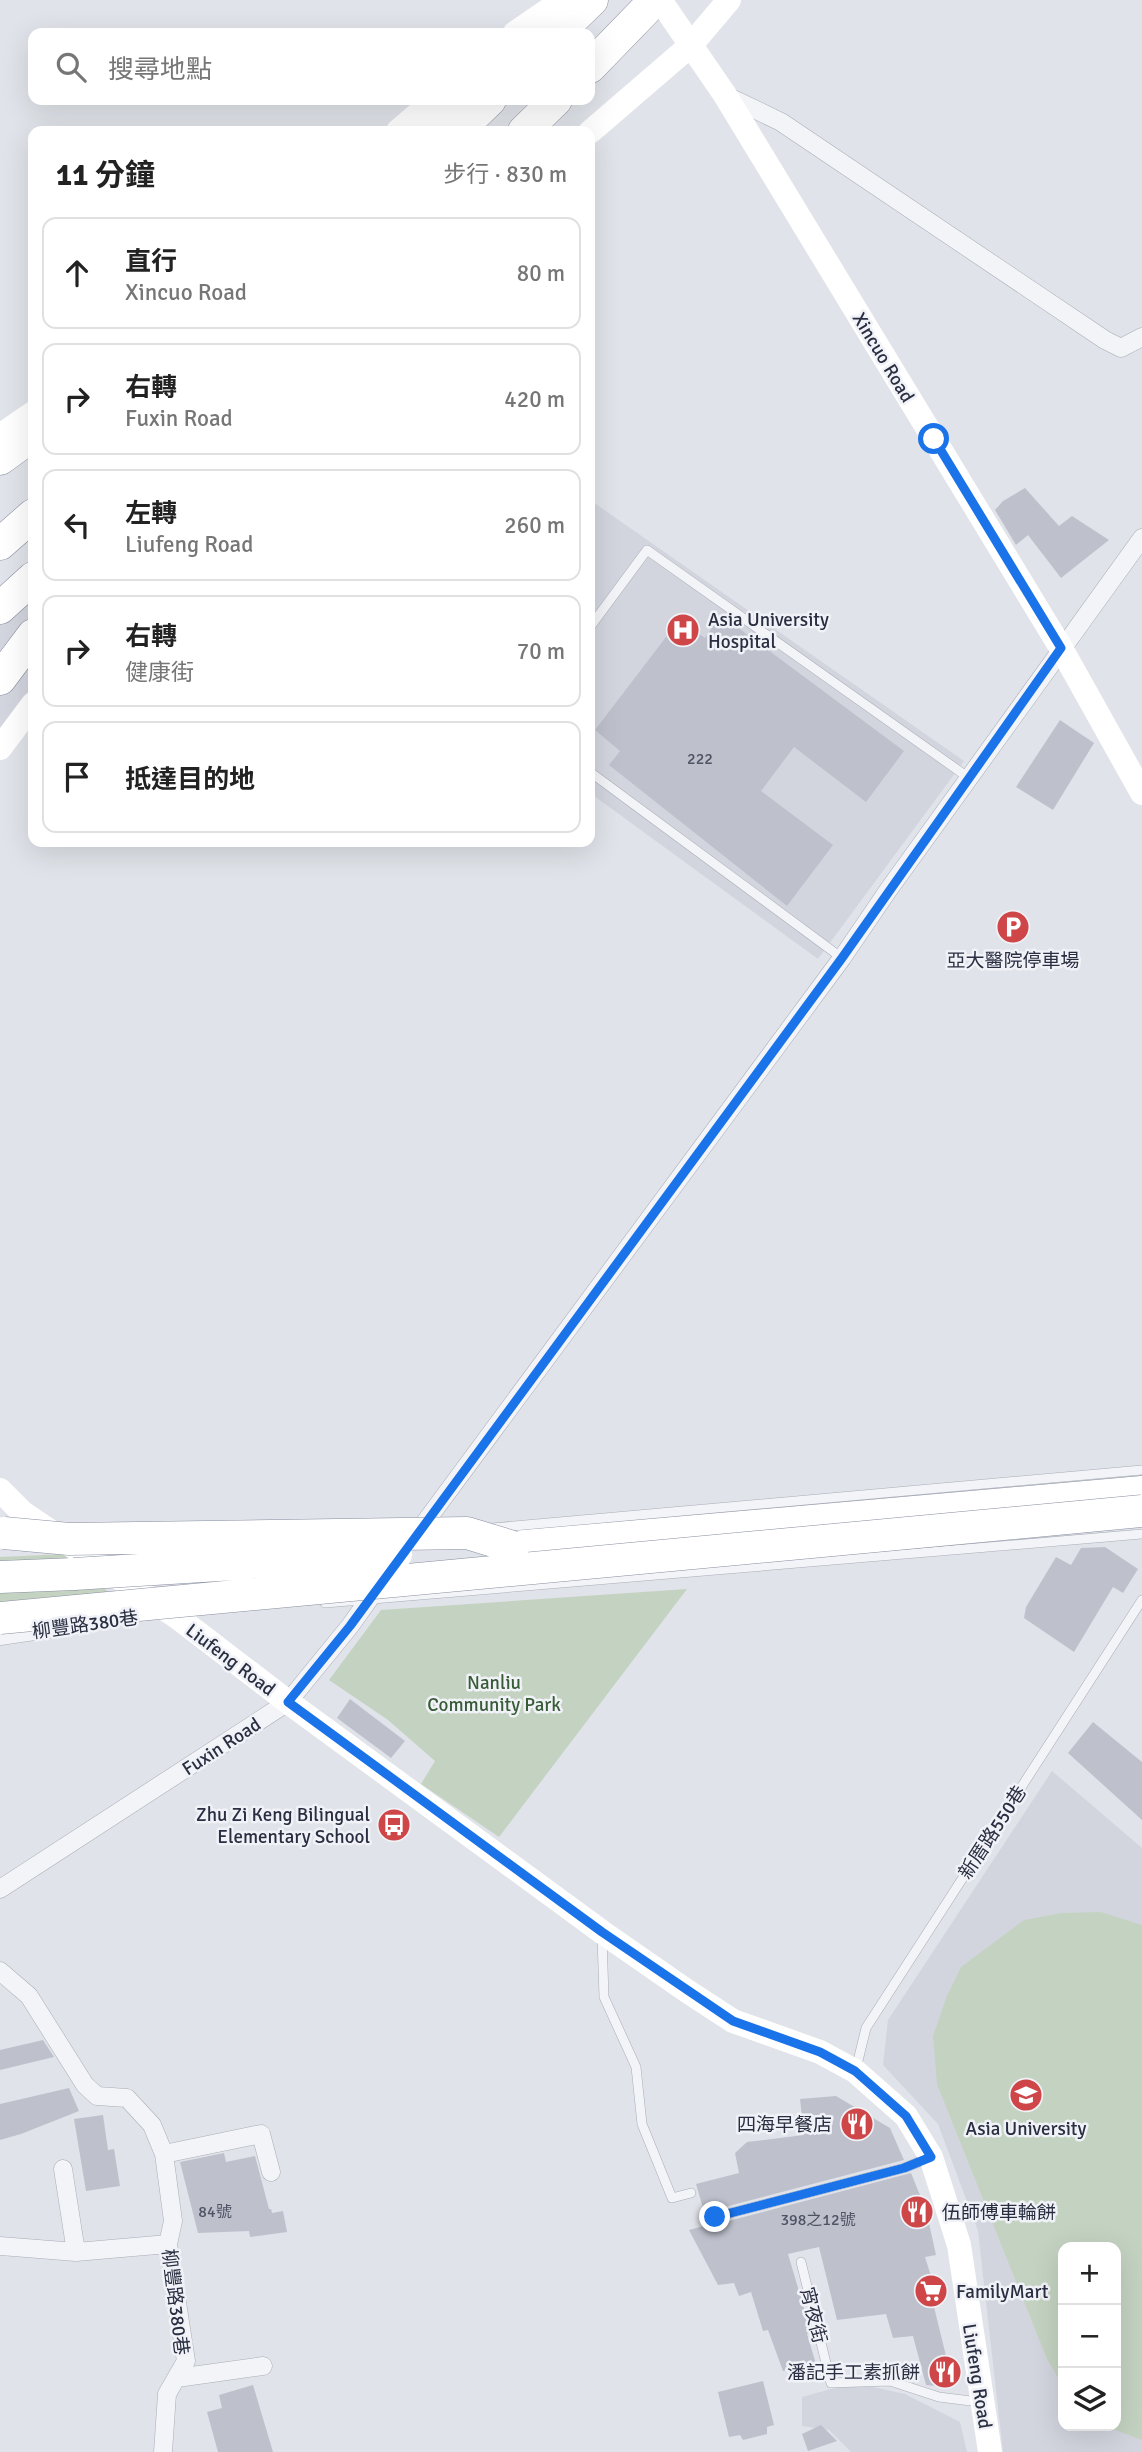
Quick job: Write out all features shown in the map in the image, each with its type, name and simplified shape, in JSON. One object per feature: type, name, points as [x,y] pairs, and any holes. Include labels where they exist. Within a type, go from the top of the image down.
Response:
[{"type":"highway","points":[[560,22],[592,0]]},
{"type":"highway","points":[[595,62],[655,0]]},
{"type":"highway","points":[[435,126],[458,105]]},
{"type":"highway","points":[[463,126],[485,105]]},
{"type":"highway","points":[[529,126],[551,105]]},
{"type":"highway","points":[[537,126],[558,105]]},
{"type":"highway","points":[[0,459],[28,439]]},
{"type":"highway","points":[[0,544],[28,519]]},
{"type":"highway","points":[[0,608],[28,583]]},
{"type":"highway","points":[[0,679],[28,642]]},
{"type":"highway","points":[[0,1577],[513,1547],[1142,1492]]},
{"type":"highway","points":[[0,1618],[1142,1511]]},
{"type":"highway","points":[[0,1532],[69,1539],[467,1533],[513,1547]]},
{"type":"street","name":"Xincuo Road","points":[[660,0],[725,95],[1061,648],[1142,793]]},
{"type":"street","points":[[595,128],[691,45],[729,0]]},
{"type":"street","points":[[535,28],[560,22]]},
{"type":"street","points":[[725,95],[781,122],[1105,340],[1121,348],[1142,337]]},
{"type":"street","points":[[404,126],[427,105]]},
{"type":"street","points":[[0,436],[28,416]]},
{"type":"street","name":"Fuxin Road","points":[[0,1889],[288,1702],[368,1601],[842,958],[1142,538]]},
{"type":"street","points":[[0,748],[28,711]]},
{"type":"street","name":"Liufeng Road","points":[[0,1490],[23,1513],[176,1612],[288,1702],[602,1932],[733,2021],[820,2052],[855,2071],[906,2116],[931,2157],[958,2245],[990,2452]]},
{"type":"street","name":"柳豐路380巷","points":[[0,1636],[176,1612]]},
{"type":"street","name":"柳豐路380巷","points":[[0,1971],[29,1996],[85,2085],[97,2096],[127,2098],[152,2125],[164,2154],[173,2221],[168,2244],[186,2361],[167,2394],[163,2452]]},
{"type":"street","points":[[164,2154],[261,2134],[271,2172]]},
{"type":"street","points":[[62,2169],[76,2252]]},
{"type":"street","points":[[0,2246],[76,2252],[168,2244]]},
{"type":"street","points":[[177,2378],[263,2366]]},
{"type":"lane","points":[[595,620],[647,550],[969,778]]},
{"type":"lane","points":[[595,776],[842,958]]},
{"type":"lane","points":[[68,1543],[416,1535],[1142,1470]]},
{"type":"lane","points":[[315,1604],[1142,1534]]},
{"type":"lane","name":"新厝路550巷","points":[[855,2071],[866,2028],[1142,1600]]},
{"type":"lane","points":[[602,1932],[604,1997],[636,2067],[642,2124],[647,2142],[672,2198],[691,2193]]},
{"type":"lane","points":[[715,2217],[904,2168],[931,2157]]},
{"type":"lane","name":"宵夜街","points":[[801,2262],[831,2383],[890,2381],[939,2397],[981,2402]]},
{"type":"shaded area","name":"Asia University Hospital","points":[[595,503],[964,761],[818,959],[595,797]]},
{"type":"shaded area","points":[[28,595],[28,706],[0,743],[0,597]]},
{"type":"shaded area","name":"Asia University","points":[[1052,1771],[1142,1848],[1142,2452],[1003,2452],[978,2231],[938,2124],[883,2065],[888,2020]]},
{"type":"shaded area","points":[[838,2387],[873,2387],[905,2394],[960,2422],[967,2452],[851,2452],[829,2430],[802,2426],[802,2397]]},
{"type":"green space","points":[[66,1554],[130,1612],[0,1627],[0,1557]]},
{"type":"green space","name":"Nanliu Community Park","points":[[687,1589],[499,1837],[421,1784],[435,1761],[388,1720],[329,1680],[381,1610]]},
{"type":"green space","name":"Asia University","points":[[1101,1912],[1142,1925],[1142,2440],[1118,2431],[1121,2431],[1121,2242],[1058,2242],[1058,2378],[1047,2359],[937,2084],[933,2036],[961,1967],[1024,1920],[1062,1913]]},
{"type":"building","points":[[1025,488],[1059,526],[1072,516],[1109,540],[1061,578],[1028,535],[1016,545],[995,510],[1003,501]]},
{"type":"building","name":"Asia University Hospital","points":[[721,615],[904,751],[866,802],[794,747],[761,791],[833,845],[787,906],[609,765],[620,751],[595,730],[679,620],[705,638]]},
{"type":"building","points":[[1060,720],[1094,743],[1053,810],[1016,787]]},
{"type":"building","points":[[1105,1547],[1138,1569],[1123,1593],[1113,1587],[1074,1652],[1024,1618],[1026,1607],[1056,1557],[1071,1565],[1081,1548]]},
{"type":"building","points":[[350,1699],[405,1741],[391,1758],[337,1718]]},
{"type":"building","points":[[1093,1722],[1142,1762],[1142,1820],[1068,1753]]},
{"type":"building","points":[[43,2040],[54,2057],[0,2070],[0,2050]]},
{"type":"building","points":[[69,2088],[79,2111],[0,2140],[0,2104]]},
{"type":"building","points":[[836,2096],[890,2128],[904,2160],[713,2210],[708,2219],[717,2224],[911,2173],[926,2210],[936,2255],[925,2257],[940,2305],[934,2307],[949,2368],[937,2386],[926,2385],[913,2336],[893,2338],[886,2314],[837,2320],[819,2247],[788,2254],[811,2332],[807,2334],[816,2364],[783,2371],[768,2330],[763,2331],[751,2292],[739,2296],[734,2283],[718,2285],[689,2230],[708,2225],[696,2184],[739,2173],[735,2153],[747,2142],[804,2135],[800,2099]]},
{"type":"building","points":[[103,2115],[108,2150],[114,2149],[120,2186],[86,2191],[74,2119]]},
{"type":"building","points":[[224,2153],[226,2162],[255,2156],[269,2209],[272,2213],[283,2211],[287,2232],[250,2237],[249,2231],[198,2233],[180,2162]]},
{"type":"building","points":[[763,2381],[774,2425],[767,2427],[767,2434],[743,2440],[740,2435],[729,2437],[718,2392]]},
{"type":"building","points":[[253,2385],[273,2452],[218,2452],[207,2412],[222,2408],[219,2395]]},
{"type":"building","points":[[821,2425],[837,2441],[808,2451],[802,2434]]},
{"type":"place","name":"Asia University Hospital","points":[[683,630]]},
{"type":"place","name":"亞大醫院停車場","points":[[1013,927]]},
{"type":"place","name":"Zhu Zi Keng Bilingual Elementary School","points":[[394,1825]]},
{"type":"place","name":"Asia University","points":[[1026,2095]]},
{"type":"place","name":"四海早餐店","points":[[857,2124]]},
{"type":"place","name":"伍師傅車輪餅","points":[[917,2212]]},
{"type":"place","name":"FamilyMart","points":[[931,2291]]},
{"type":"place","name":"潘記手工素抓餅","points":[[945,2372]]},
{"type":"route","points":[[715,2217],[904,2168],[931,2157],[906,2116],[855,2071],[820,2052],[733,2021],[602,1932],[288,1702],[350,1626],[842,958],[1061,648],[934,439]]}]
